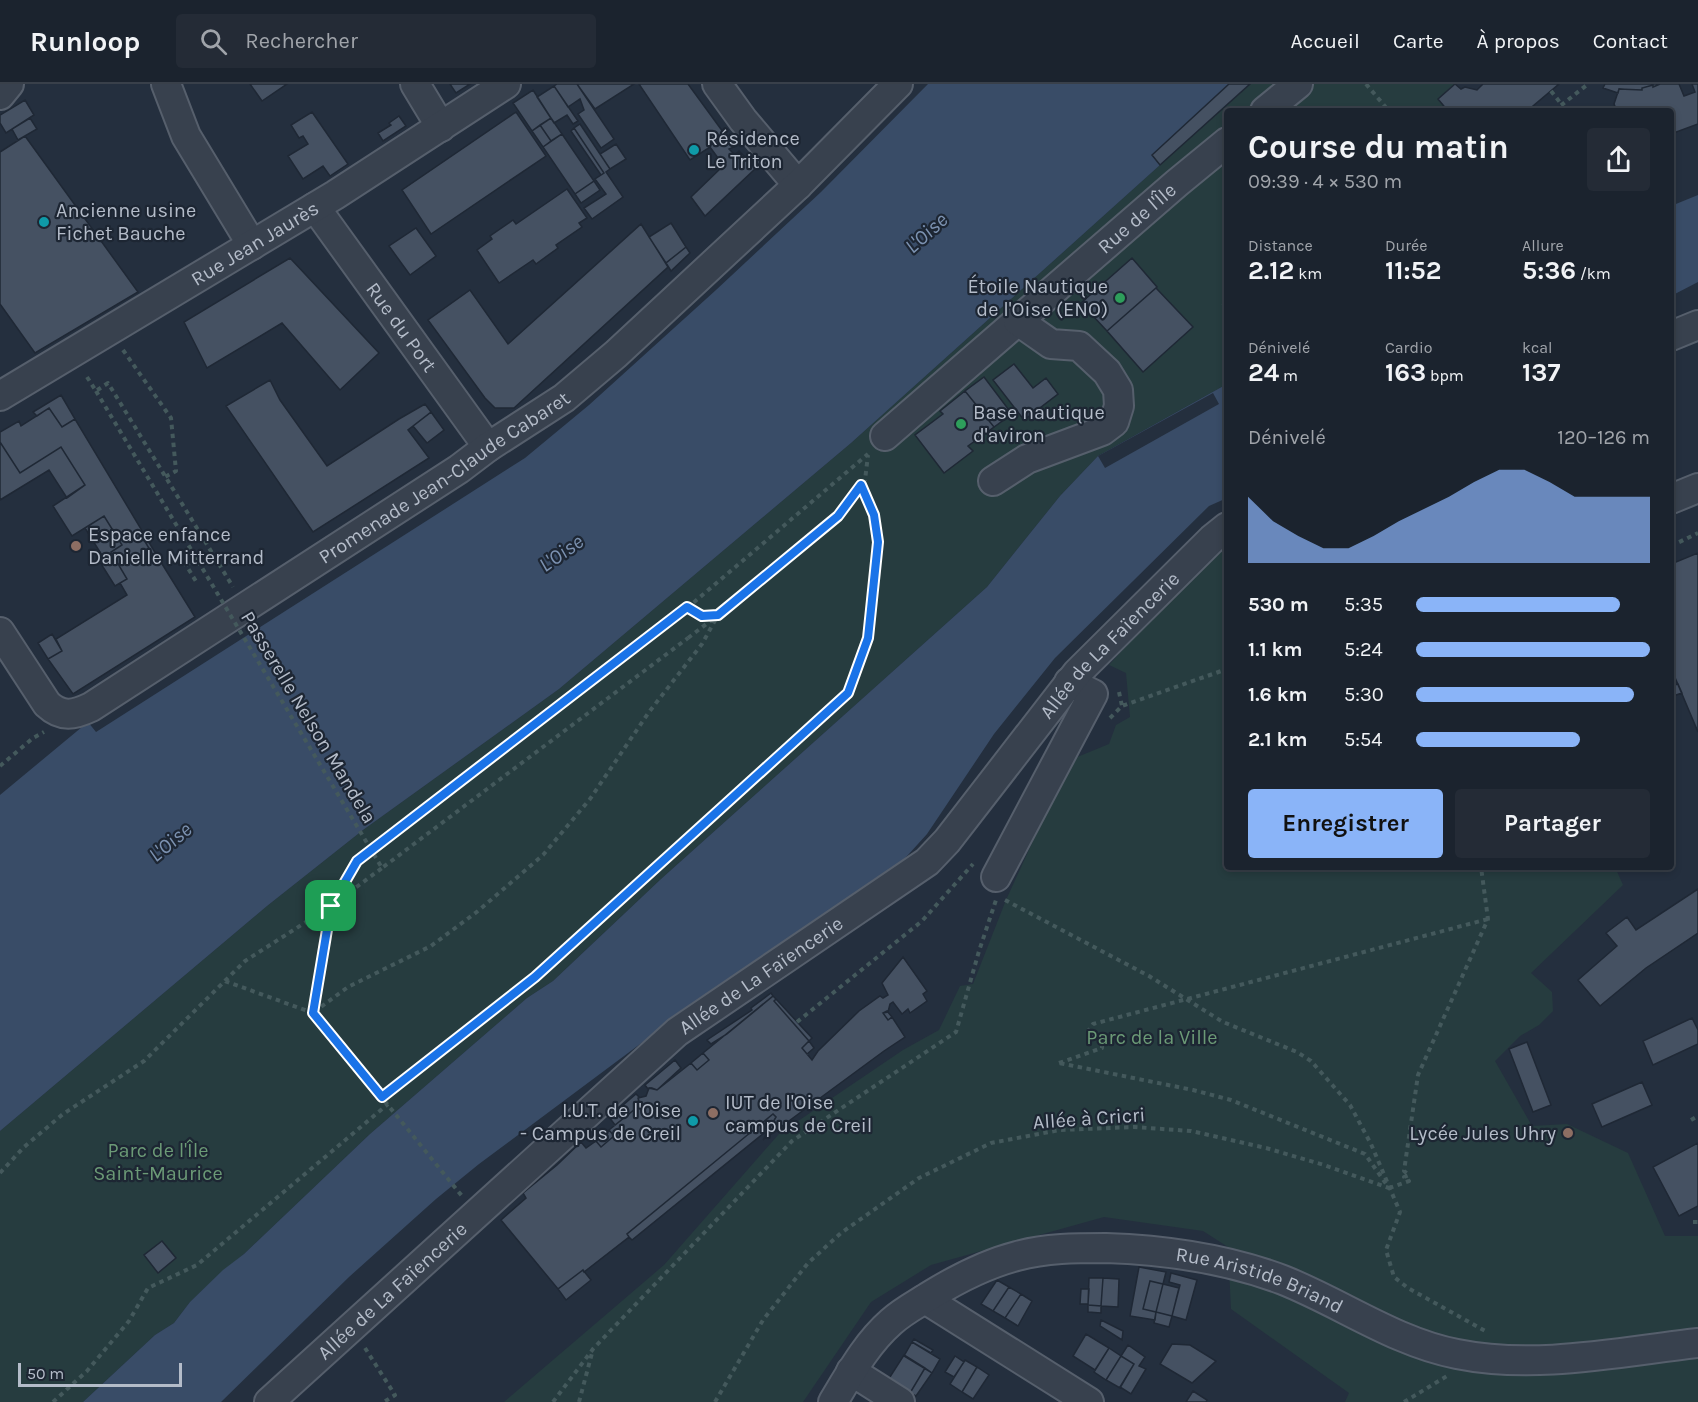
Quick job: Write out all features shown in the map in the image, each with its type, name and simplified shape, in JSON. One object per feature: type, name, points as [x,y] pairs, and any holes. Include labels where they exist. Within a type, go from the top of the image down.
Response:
[{"type":"street","points":[[0,95],[9,84]]},
{"type":"street","points":[[166,84],[186,136],[252,245]]},
{"type":"street","points":[[414,84],[441,127]]},
{"type":"street","name":"Rue Jean Jaurès","points":[[0,396],[315,207],[506,84]]},
{"type":"street","points":[[717,84],[743,120],[798,185]]},
{"type":"street","name":"Promenade Jean-Claude Cabaret","points":[[0,632],[47,704],[54,711],[69,715],[91,707],[459,469],[488,447],[564,398],[616,354],[798,185],[898,84]]},
{"type":"street","points":[[1269,108],[1298,84]]},
{"type":"street","name":"Rue de l'Île","points":[[877,445],[1224,144]]},
{"type":"street","name":"Rue du Port","points":[[315,207],[488,447]]},
{"type":"street","points":[[993,481],[1027,459],[1102,431],[1114,422],[1119,406],[1118,390],[1107,372],[1078,346],[1051,344],[1018,321]]},
{"type":"street","points":[[1674,335],[1698,325]]},
{"type":"street","points":[[1674,498],[1698,488]]},
{"type":"street","name":"Allée de La Faïencerie","points":[[268,1402],[677,1032],[918,871],[1081,688],[1086,663],[1224,529]]},
{"type":"street","points":[[992,876],[1081,688]]},
{"type":"street","name":"Rue Aristide Briand","points":[[833,1402],[866,1349],[884,1328],[906,1310],[949,1284],[981,1269],[1016,1256],[1047,1250],[1117,1249],[1186,1254],[1216,1259],[1284,1281],[1423,1344],[1483,1345],[1510,1361],[1556,1359],[1698,1342]]},
{"type":"street","points":[[925,1299],[1089,1402]]},
{"type":"street","points":[[851,1371],[900,1402]]},
{"type":"path","points":[[1366,84],[1386,108]]},
{"type":"path","points":[[1558,108],[1588,84]]},
{"type":"path","points":[[1551,91],[1562,105]]},
{"type":"path","points":[[120,345],[171,418],[176,471],[165,477]]},
{"type":"path","name":"Passerelle Nelson Mandela","points":[[87,377],[381,868]]},
{"type":"path","points":[[96,391],[108,383],[245,607]]},
{"type":"path","points":[[313,1013],[331,906],[357,861],[687,607],[877,445]]},
{"type":"path","points":[[0,1173],[24,1147],[63,1114],[144,1061],[245,961],[331,906],[718,615],[838,516],[865,480]]},
{"type":"path","points":[[382,1097],[535,977],[848,693],[868,638],[878,542],[874,515],[861,485]]},
{"type":"path","points":[[1674,545],[1698,533]]},
{"type":"path","points":[[196,558],[186,565],[198,583]]},
{"type":"path","points":[[687,607],[702,616],[718,615]]},
{"type":"path","points":[[313,1013],[348,987],[431,946],[478,911],[543,855],[590,799],[649,712],[702,644],[718,615]]},
{"type":"path","points":[[1122,706],[1224,670]]},
{"type":"path","points":[[1389,1188],[1408,1181],[1404,1177],[1409,1175],[1404,1171],[1418,1075],[1488,919],[1481,870]]},
{"type":"path","points":[[797,1022],[922,921],[992,876]]},
{"type":"path","points":[[992,876],[1223,1022],[1297,1052],[1311,1061],[1350,1105],[1371,1144],[1400,1212],[1386,1250],[1394,1277],[1483,1345],[1404,1402]]},
{"type":"path","points":[[553,1402],[593,1349],[792,1141],[956,1032],[979,951],[992,876]]},
{"type":"path","name":"Allée à Cricri","points":[[1389,1188],[1365,1154],[1231,1100],[1059,1063],[1102,1047],[1102,1038],[1087,1033],[1093,1023],[1488,919]]},
{"type":"path","points":[[225,981],[313,1013],[457,1189]]},
{"type":"path","points":[[53,1402],[87,1371],[129,1321],[148,1288],[197,1265],[388,1104]]},
{"type":"path","points":[[1691,1120],[1698,1116]]},
{"type":"path","name":"Allée à Cricri","points":[[715,1402],[763,1320],[808,1263],[841,1233],[919,1178],[991,1143],[1060,1130],[1134,1127],[1191,1131],[1266,1148],[1389,1188]]},
{"type":"path","points":[[352,1328],[395,1395],[384,1402]]},
{"type":"path","points":[[579,1402],[593,1349]]},
{"type":"green space","name":"Parc de l'Île Saint-Maurice","points":[[1250,84],[1455,84],[1438,99],[1446,108],[1224,108],[1224,386],[1098,456],[1060,496],[987,587],[661,879],[553,981],[527,998],[370,1134],[190,1302],[174,1323],[155,1335],[83,1402],[0,1402],[0,1131],[267,906],[363,830],[559,689],[851,443]]},
{"type":"green space","name":"Parc de la Ville","points":[[1224,548],[1224,870],[1616,870],[1623,885],[1531,973],[1552,992],[1553,1011],[1539,1025],[1520,1036],[1495,1061],[1532,1126],[1567,1124],[1628,1153],[1665,1236],[1698,1236],[1698,1402],[1345,1402],[1349,1393],[1231,1309],[1228,1247],[1203,1231],[1104,1217],[931,1265],[871,1302],[803,1402],[504,1402],[664,1265],[779,1134],[903,1050],[939,1030],[960,986],[973,984],[1006,900],[1070,760],[1109,744],[1116,725],[1130,717],[1126,673],[1109,665],[1155,614]]},
{"type":"water","name":"L'Oise","points":[[928,84],[1250,84],[851,443],[559,689],[363,830],[267,906],[0,1131],[0,795],[88,722],[96,732],[525,458],[589,405],[716,290],[821,192]]},
{"type":"water","points":[[1698,195],[1698,282],[1674,294],[1674,205]]},
{"type":"water","points":[[1224,386],[1224,499],[1209,506],[1055,658],[994,734],[927,834],[880,882],[679,1015],[479,1164],[349,1277],[221,1402],[83,1402],[155,1335],[174,1323],[190,1302],[223,1270],[244,1254],[370,1134],[527,998],[553,981],[661,879],[987,587],[1060,496],[1098,456]]},
{"type":"pier","points":[[1213,393],[1219,404],[1105,468],[1098,456]]},
{"type":"building","points":[[250,84],[287,84],[262,101]]},
{"type":"building","points":[[450,84],[470,84],[456,93]]},
{"type":"building","points":[[577,84],[614,139],[601,148],[578,114],[584,110],[580,99],[568,107],[554,86]]},
{"type":"building","points":[[577,84],[634,84],[595,109]]},
{"type":"building","name":"Résidence Le Triton","points":[[639,84],[688,84],[734,147],[729,149],[735,155],[739,151],[756,168],[705,216],[691,197],[722,167],[716,160],[718,158],[710,147],[690,160]]},
{"type":"building","points":[[1229,84],[1250,84],[1160,165],[1152,155]]},
{"type":"building","points":[[1455,84],[1461,89],[1465,87],[1477,90],[1483,84],[1559,84],[1531,108],[1446,108],[1438,99]]},
{"type":"building","points":[[1605,84],[1660,84],[1642,88],[1642,90],[1619,89],[1618,93],[1603,88]]},
{"type":"building","points":[[1660,84],[1679,84],[1684,96],[1695,92],[1692,84],[1698,84],[1698,124],[1674,133],[1674,108],[1616,108],[1614,104],[1619,89],[1642,90],[1642,88],[1653,85],[1653,87]]},
{"type":"building","points":[[554,86],[578,121],[573,124],[567,115],[554,123],[537,97]]},
{"type":"building","points":[[533,90],[551,118],[532,131],[513,103]]},
{"type":"building","points":[[25,100],[34,115],[6,133],[0,123],[0,115]]},
{"type":"building","points":[[312,112],[348,164],[330,176],[323,166],[303,179],[288,156],[308,144],[303,136],[299,138],[291,125]]},
{"type":"building","points":[[516,112],[546,156],[431,234],[402,190]]},
{"type":"building","points":[[399,116],[406,126],[383,141],[378,133],[391,125],[389,123]]},
{"type":"building","points":[[30,118],[37,129],[18,140],[12,129]]},
{"type":"building","points":[[551,118],[562,134],[551,141],[540,125]]},
{"type":"building","points":[[580,124],[610,169],[606,172],[623,197],[592,219],[584,208],[606,194],[595,179],[604,173],[574,128]]},
{"type":"building","points":[[540,125],[551,141],[543,147],[532,131]]},
{"type":"building","points":[[574,128],[604,173],[601,175],[571,131]]},
{"type":"building","points":[[562,134],[594,181],[575,194],[543,147]]},
{"type":"building","name":"Ancienne usine Fichet Bauche","points":[[25,136],[138,292],[35,353],[0,304],[0,152]]},
{"type":"building","points":[[616,144],[626,159],[610,169],[600,154]]},
{"type":"building","points":[[594,181],[600,190],[581,203],[575,194]]},
{"type":"building","points":[[567,189],[587,218],[579,223],[582,227],[556,245],[558,248],[536,264],[533,260],[499,283],[477,250],[492,239],[490,236],[513,220],[516,224]]},
{"type":"building","points":[[671,223],[686,247],[666,263],[649,237]]},
{"type":"building","points":[[641,224],[668,267],[514,408],[495,408],[485,398],[428,320],[470,290],[508,344]]},
{"type":"building","points":[[416,228],[436,256],[410,275],[389,246]]},
{"type":"building","points":[[686,247],[690,253],[671,271],[666,263]]},
{"type":"building","points":[[290,258],[379,353],[340,390],[282,323],[207,368],[184,322]]},
{"type":"building","points":[[1132,258],[1157,287],[1107,331],[1081,303]]},
{"type":"building","points":[[1156,288],[1193,327],[1143,372],[1107,331]]},
{"type":"building","points":[[1014,364],[1033,388],[1046,378],[1058,394],[1024,420],[993,380]]},
{"type":"building","points":[[984,377],[1012,414],[994,427],[965,391]]},
{"type":"building","points":[[270,380],[280,400],[327,466],[425,404],[431,412],[408,430],[429,458],[313,532],[226,406]]},
{"type":"building","points":[[965,391],[994,427],[968,446],[973,451],[944,473],[915,435],[943,414],[940,411]]},
{"type":"building","points":[[61,395],[75,419],[62,427],[49,408],[37,416],[33,412]]},
{"type":"building","points":[[49,408],[62,427],[75,419],[144,534],[141,535],[156,560],[159,559],[195,617],[73,694],[48,659],[62,651],[56,639],[127,595],[120,583],[127,579],[111,552],[122,545],[104,516],[72,536],[53,506],[85,485],[61,447],[20,473],[0,442],[0,432],[19,421],[21,426]]},
{"type":"building","points":[[431,412],[444,430],[427,443],[413,426]]},
{"type":"building","points":[[0,442],[20,473],[61,447],[85,485],[67,498],[49,470],[0,500]]},
{"type":"building","points":[[104,516],[122,545],[111,552],[127,579],[115,586],[98,559],[103,557],[85,528]]},
{"type":"building","points":[[144,534],[159,559],[156,560],[141,535]]},
{"type":"building","points":[[1698,553],[1698,732],[1674,675],[1674,563]]},
{"type":"building","points":[[52,634],[62,651],[48,659],[38,643]]},
{"type":"building","points":[[1678,684],[1682,693],[1674,696],[1674,685]]},
{"type":"building","points":[[1698,889],[1698,933],[1646,968],[1600,1006],[1578,980],[1617,946],[1606,933],[1627,917],[1636,930]]},
{"type":"building","name":"I.U.T. de l'Oise - Campus de Creil","points":[[903,957],[927,991],[923,994],[927,1001],[910,1013],[908,1009],[902,1014],[893,1002],[888,1012],[883,1013],[888,1020],[892,1017],[905,1037],[763,1140],[776,1117],[773,1114],[627,1234],[629,1237],[584,1272],[583,1270],[558,1289],[501,1220],[526,1198],[523,1193],[581,1142],[586,1148],[596,1141],[601,1147],[614,1136],[609,1130],[640,1105],[638,1098],[646,1096],[649,1088],[657,1090],[691,1063],[697,1070],[709,1060],[703,1053],[773,996],[776,999],[774,1001],[809,1041],[802,1048],[812,1060],[818,1051],[859,1011],[880,996],[883,998],[888,995],[882,983]]},
{"type":"building","points":[[771,993],[773,996],[727,1034],[711,1044],[707,1040],[752,1010],[751,1008]]},
{"type":"building","points":[[776,999],[812,1038],[809,1041],[774,1001]]},
{"type":"building","points":[[887,1011],[892,1017],[888,1020],[883,1013]]},
{"type":"building","points":[[1692,1018],[1698,1030],[1698,1044],[1653,1065],[1643,1041]]},
{"type":"building","points":[[809,1041],[814,1048],[807,1054],[802,1048]]},
{"type":"building","points":[[1527,1042],[1551,1105],[1533,1112],[1509,1049]]},
{"type":"building","points":[[703,1053],[709,1060],[697,1070],[691,1063]]},
{"type":"building","points":[[675,1060],[681,1068],[657,1090],[648,1089],[645,1085]]},
{"type":"building","points":[[1642,1082],[1652,1105],[1602,1127],[1592,1104]]},
{"type":"building","points":[[636,1094],[640,1105],[615,1125],[609,1117]]},
{"type":"building","points":[[773,1114],[776,1117],[769,1129],[632,1240],[629,1237],[627,1234]]},
{"type":"building","points":[[609,1130],[614,1136],[601,1147],[596,1141]]},
{"type":"building","points":[[1698,1143],[1698,1206],[1679,1216],[1653,1167]]},
{"type":"building","points":[[162,1241],[176,1258],[158,1273],[144,1255]]},
{"type":"building","points":[[1139,1267],[1166,1272],[1163,1284],[1150,1281],[1143,1309],[1156,1312],[1155,1320],[1130,1316]]},
{"type":"building","points":[[583,1270],[591,1280],[566,1300],[558,1289]]},
{"type":"building","points":[[1171,1273],[1197,1280],[1186,1320],[1172,1316],[1180,1285],[1169,1282]]},
{"type":"building","points":[[1089,1278],[1103,1278],[1101,1306],[1088,1305]]},
{"type":"building","points":[[1103,1278],[1119,1279],[1118,1307],[1101,1306]]},
{"type":"building","points":[[997,1280],[1009,1287],[993,1311],[981,1304]]},
{"type":"building","points":[[1150,1281],[1163,1284],[1156,1312],[1143,1309]]},
{"type":"building","points":[[1163,1284],[1179,1288],[1172,1316],[1156,1312]]},
{"type":"building","points":[[1009,1287],[1021,1294],[1005,1318],[993,1311]]},
{"type":"building","points":[[1081,1289],[1089,1289],[1088,1304],[1080,1304]]},
{"type":"building","points":[[1021,1294],[1032,1301],[1018,1326],[1005,1318]]},
{"type":"building","points":[[1088,1305],[1101,1306],[1101,1313],[1088,1312]]},
{"type":"building","points":[[1156,1312],[1172,1316],[1169,1327],[1154,1323]]},
{"type":"building","points":[[1101,1320],[1123,1331],[1122,1340],[1100,1326]]},
{"type":"building","points":[[1086,1334],[1109,1348],[1095,1370],[1073,1356]]},
{"type":"building","points":[[914,1339],[933,1350],[931,1353],[912,1342]]},
{"type":"building","points":[[912,1342],[940,1359],[932,1373],[904,1356]]},
{"type":"building","points":[[1172,1344],[1190,1345],[1216,1361],[1192,1383],[1160,1364]]},
{"type":"building","points":[[1128,1345],[1145,1357],[1139,1366],[1146,1369],[1131,1394],[1120,1387],[1134,1364],[1121,1356]]},
{"type":"building","points":[[1109,1348],[1121,1356],[1106,1380],[1094,1372]]},
{"type":"building","points":[[904,1355],[925,1368],[910,1393],[888,1380]]},
{"type":"building","points":[[955,1356],[964,1362],[954,1377],[945,1372]]},
{"type":"building","points":[[1121,1356],[1134,1364],[1120,1388],[1106,1380]]},
{"type":"building","points":[[965,1360],[977,1367],[962,1392],[950,1384]]},
{"type":"building","points":[[977,1367],[989,1375],[973,1399],[962,1392]]},
{"type":"building","points":[[925,1368],[932,1373],[916,1396],[910,1393]]},
{"type":"building","points":[[1193,1391],[1207,1400],[1206,1402],[1186,1402]]},
{"type":"place","name":"Résidence Le Triton","points":[[694,150]]},
{"type":"place","name":"Ancienne usine Fichet Bauche","points":[[44,222]]},
{"type":"place","name":"Étoile Nautique de l'Oise (ENO)","points":[[1120,298]]},
{"type":"place","name":"Base nautique d'aviron","points":[[961,424]]},
{"type":"place","name":"Espace enfance Danielle Mitterrand","points":[[76,546]]},
{"type":"place","name":"IUT de l'Oise campus de Creil","points":[[713,1113]]},
{"type":"place","name":"I.U.T. de l'Oise - Campus de Creil","points":[[693,1121]]},
{"type":"place","name":"Lycée Jules Uhry","points":[[1568,1133]]},
{"type":"route","points":[[861,485],[874,515],[878,542],[876,578],[868,638],[848,693],[535,977],[382,1097],[313,1013],[331,906],[357,861],[666,626],[687,607],[702,616],[718,615],[838,516],[861,485]]}]
